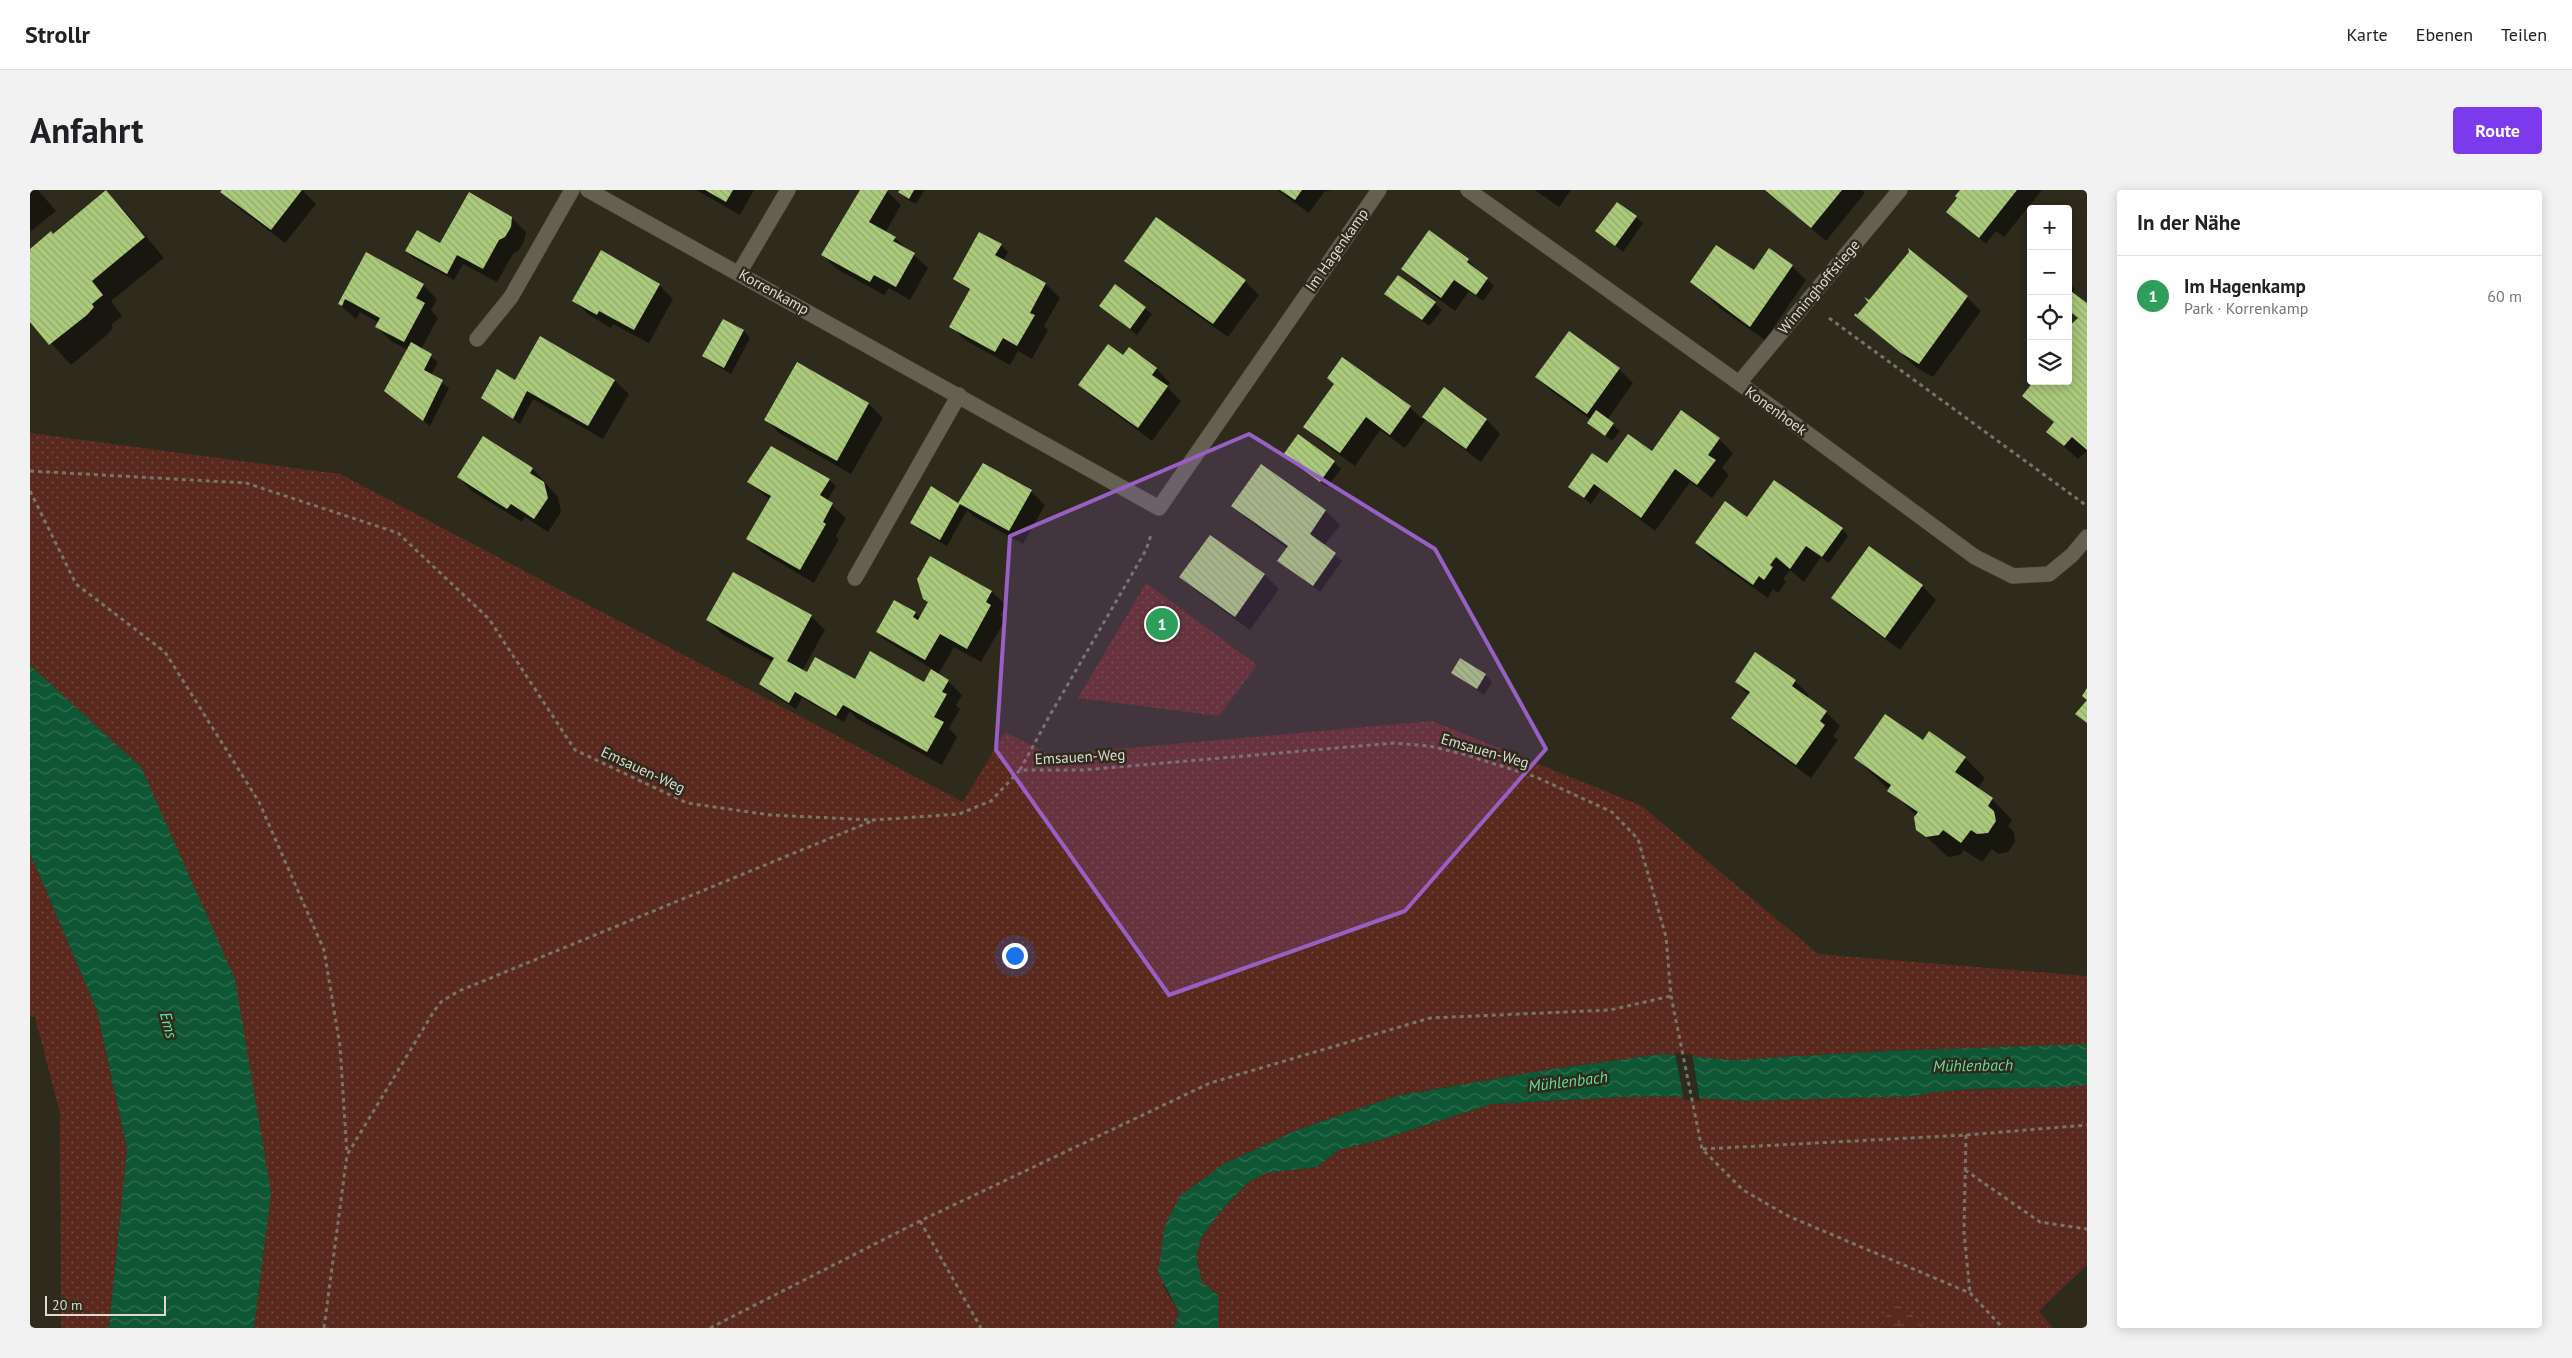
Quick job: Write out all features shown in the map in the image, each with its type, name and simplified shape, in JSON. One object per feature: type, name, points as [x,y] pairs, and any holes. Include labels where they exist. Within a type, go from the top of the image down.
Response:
[{"type":"street","points":[[477,340],[511,297],[572,190]]},
{"type":"street","name":"Korrenkamp","points":[[588,190],[1159,508]]},
{"type":"street","points":[[739,273],[788,190]]},
{"type":"street","name":"Im Hagenkamp","points":[[1159,508],[1379,190]]},
{"type":"street","name":"Konenhoek","points":[[1468,190],[1739,383],[1974,557],[2013,576],[2049,574],[2072,555],[2087,537]]},
{"type":"street","name":"Winninghoffstiege","points":[[1739,383],[1900,190]]},
{"type":"street","points":[[855,578],[959,395]]},
{"type":"path","points":[[1806,302],[2087,506]]},
{"type":"path","name":"Emsauen-Weg","points":[[30,471],[246,483],[398,533],[489,619],[574,750],[687,803],[770,815],[874,820],[959,814],[991,801],[1020,770],[1083,770],[1394,743],[1429,746],[1464,754],[1536,777],[1612,812],[1638,839],[1666,937],[1671,996],[1702,1149]]},
{"type":"path","points":[[30,491],[76,584],[164,652],[259,802],[324,950],[340,1046],[347,1155],[324,1328]]},
{"type":"path","points":[[1020,770],[1146,550],[1159,508]]},
{"type":"path","points":[[347,1155],[434,1010],[442,1001],[468,987],[874,820]]},
{"type":"path","points":[[710,1328],[920,1221],[1219,1080],[1430,1018],[1610,1010],[1671,996]]},
{"type":"path","points":[[1702,1149],[1966,1135],[2087,1125]]},
{"type":"path","points":[[1966,1135],[1964,1232],[1970,1293]]},
{"type":"path","points":[[1702,1149],[1743,1190],[1788,1216],[1970,1293],[2002,1328]]},
{"type":"path","points":[[1965,1169],[2040,1222],[2087,1228]]},
{"type":"path","points":[[920,1221],[981,1328]]},
{"type":"highlighted area","points":[[1249,434],[1435,549],[1546,749],[1405,911],[1169,995],[996,750],[1010,536]]},
{"type":"green space","points":[[30,433],[340,474],[963,802],[1005,732],[1050,755],[1432,721],[1642,806],[1818,954],[2087,976],[2087,1044],[1887,1051],[1732,1060],[1661,1054],[1546,1070],[1395,1096],[1302,1128],[1225,1163],[1163,1286],[1179,1312],[1174,1328],[254,1328],[271,1193],[141,767],[30,665]]},
{"type":"green space","points":[[1146,583],[1257,665],[1219,716],[1078,698]]},
{"type":"green space","points":[[30,853],[97,1010],[127,1148],[109,1328],[61,1328],[60,1113],[35,1017],[30,1017]]},
{"type":"green space","points":[[2087,1085],[2087,1265],[2039,1311],[2053,1328],[1926,1328],[1906,1310],[1890,1301],[1883,1328],[1218,1328],[1218,1295],[1202,1282],[1196,1256],[1202,1236],[1221,1211],[1247,1183],[1266,1173],[1317,1167],[1338,1150],[1383,1139],[1492,1104],[1668,1096],[1747,1101],[1915,1096],[1939,1091]]},
{"type":"green space","points":[[1890,1301],[1906,1310],[1926,1328],[1883,1328]]},
{"type":"water","name":"Ems","points":[[30,665],[141,767],[235,979],[271,1193],[254,1328],[109,1328],[127,1148],[97,1010],[30,853]]},
{"type":"water","name":"Mühlenbach","points":[[2087,1044],[2087,1085],[1957,1090],[1915,1096],[1747,1101],[1668,1096],[1492,1104],[1383,1139],[1338,1150],[1317,1167],[1266,1173],[1247,1183],[1221,1211],[1202,1236],[1196,1256],[1202,1282],[1218,1295],[1218,1328],[1174,1328],[1179,1312],[1158,1272],[1165,1225],[1180,1196],[1225,1163],[1302,1128],[1396,1096],[1546,1070],[1661,1054],[1732,1060],[1887,1051]]},
{"type":"pier","points":[[1675,1053],[1692,1054],[1700,1101],[1684,1100]]},
{"type":"building","points":[[106,190],[145,237],[92,281],[103,295],[92,304],[94,307],[87,315],[49,345],[30,322],[30,249],[51,231],[53,234]]},
{"type":"building","points":[[222,190],[302,190],[271,230],[220,192]]},
{"type":"building","points":[[705,190],[733,190],[726,202]]},
{"type":"building","points":[[860,190],[888,190],[869,222],[896,237],[893,241],[915,253],[896,287],[874,275],[870,282],[821,255]]},
{"type":"building","points":[[900,190],[914,190],[909,199],[898,192]]},
{"type":"building","points":[[1280,190],[1302,190],[1295,200]]},
{"type":"building","points":[[1765,190],[1842,190],[1811,228]]},
{"type":"building","points":[[1960,190],[2017,190],[1979,238],[1946,212],[1957,198],[1955,196]]},
{"type":"building","points":[[469,192],[512,217],[511,227],[505,237],[499,240],[483,269],[457,255],[447,274],[405,251],[417,230],[440,243]]},
{"type":"building","points":[[1617,202],[1637,216],[1615,246],[1595,231]]},
{"type":"building","points":[[1156,217],[1246,280],[1213,324],[1124,261]]},
{"type":"building","points":[[1429,230],[1469,259],[1467,262],[1488,278],[1476,295],[1454,280],[1441,298],[1401,269]]},
{"type":"building","points":[[979,232],[1002,244],[995,255],[1046,283],[1030,313],[1035,315],[1017,346],[1003,338],[995,352],[949,327],[970,289],[953,279]]},
{"type":"building","points":[[1716,245],[1754,270],[1769,248],[1793,265],[1750,327],[1690,282]]},
{"type":"building","points":[[1908,248],[1968,296],[1919,364],[1901,353],[1854,315],[1856,313],[1857,315],[1868,302],[1864,297],[1869,300],[1909,252]]},
{"type":"building","points":[[601,250],[660,284],[634,330],[599,311],[597,315],[572,301]]},
{"type":"building","points":[[366,252],[424,284],[416,298],[425,303],[404,342],[375,327],[380,318],[345,299],[342,306],[338,304]]},
{"type":"building","points":[[1398,275],[1436,302],[1422,320],[1384,294]]},
{"type":"building","points":[[1115,284],[1146,307],[1130,329],[1099,306]]},
{"type":"building","points":[[2072,292],[2087,303],[2087,450],[2072,437],[2064,446],[2046,432],[2054,422],[2022,396],[2031,385],[2072,385],[2072,323],[2078,318],[2072,313]]},
{"type":"building","points":[[723,319],[744,330],[724,368],[702,356]]},
{"type":"building","points":[[1569,331],[1620,368],[1587,414],[1535,377]]},
{"type":"building","points":[[540,336],[615,380],[588,426],[527,391],[513,419],[481,398],[497,369],[515,380]]},
{"type":"building","points":[[411,342],[432,354],[424,370],[443,380],[423,421],[384,391]]},
{"type":"building","points":[[1108,344],[1123,355],[1129,347],[1157,368],[1152,375],[1168,386],[1138,428],[1078,385]]},
{"type":"building","points":[[1342,357],[1411,406],[1390,435],[1366,417],[1340,453],[1303,427],[1334,384],[1327,378]]},
{"type":"building","points":[[797,362],[869,403],[837,461],[764,420]]},
{"type":"building","points":[[1444,387],[1487,419],[1466,449],[1422,417]]},
{"type":"building","points":[[1596,410],[1614,423],[1605,436],[1587,423]]},
{"type":"building","points":[[1681,410],[1720,438],[1708,455],[1716,460],[1697,485],[1675,469],[1641,518],[1594,484],[1584,498],[1568,487],[1592,453],[1607,463],[1628,434],[1652,451]]},
{"type":"building","points":[[1298,434],[1335,461],[1320,482],[1283,455]]},
{"type":"building","points":[[483,436],[533,468],[530,473],[544,482],[548,498],[534,519],[511,504],[507,509],[457,477]]},
{"type":"building","points":[[771,446],[830,479],[820,495],[833,503],[823,522],[826,524],[800,570],[746,539],[771,496],[747,482]]},
{"type":"building","points":[[983,463],[1032,490],[1009,531],[960,504],[940,540],[910,523],[931,486],[958,503]]},
{"type":"building","points":[[1261,464],[1326,510],[1310,534],[1336,553],[1313,586],[1277,561],[1288,546],[1231,506]]},
{"type":"building","points":[[1774,480],[1843,528],[1822,557],[1806,546],[1790,569],[1776,557],[1770,565],[1773,567],[1764,580],[1759,576],[1753,585],[1695,543],[1725,501],[1747,517]]},
{"type":"building","points":[[1210,535],[1265,574],[1235,617],[1179,577]]},
{"type":"building","points":[[1869,546],[1923,585],[1885,638],[1831,598]]},
{"type":"building","points":[[930,556],[992,591],[986,602],[991,605],[967,649],[940,634],[925,660],[876,632],[894,600],[916,612],[913,617],[918,620],[928,602],[923,599],[917,579]]},
{"type":"building","points":[[733,572],[812,615],[787,661],[807,672],[815,657],[855,679],[870,651],[924,682],[931,669],[949,680],[942,692],[947,694],[934,717],[944,722],[927,752],[843,705],[836,716],[795,692],[789,703],[759,684],[774,658],[706,620]]},
{"type":"building","points":[[1755,652],[1796,680],[1792,686],[1827,711],[1820,721],[1825,725],[1796,765],[1731,718],[1750,692],[1735,682]]},
{"type":"building","points":[[1460,658],[1486,674],[1477,689],[1451,673]]},
{"type":"building","points":[[2087,688],[2087,700],[2082,696]]},
{"type":"building","points":[[2087,700],[2087,723],[2075,714]]},
{"type":"building","points":[[1885,714],[1923,740],[1929,731],[1966,757],[1955,772],[1993,798],[1988,806],[1994,811],[1996,821],[1988,833],[1977,834],[1971,830],[1961,843],[1943,830],[1939,835],[1926,837],[1916,830],[1914,817],[1918,812],[1887,791],[1891,785],[1854,758]]},
{"type":"place","name":"Im Hagenkamp","points":[[1162,624]]}]
